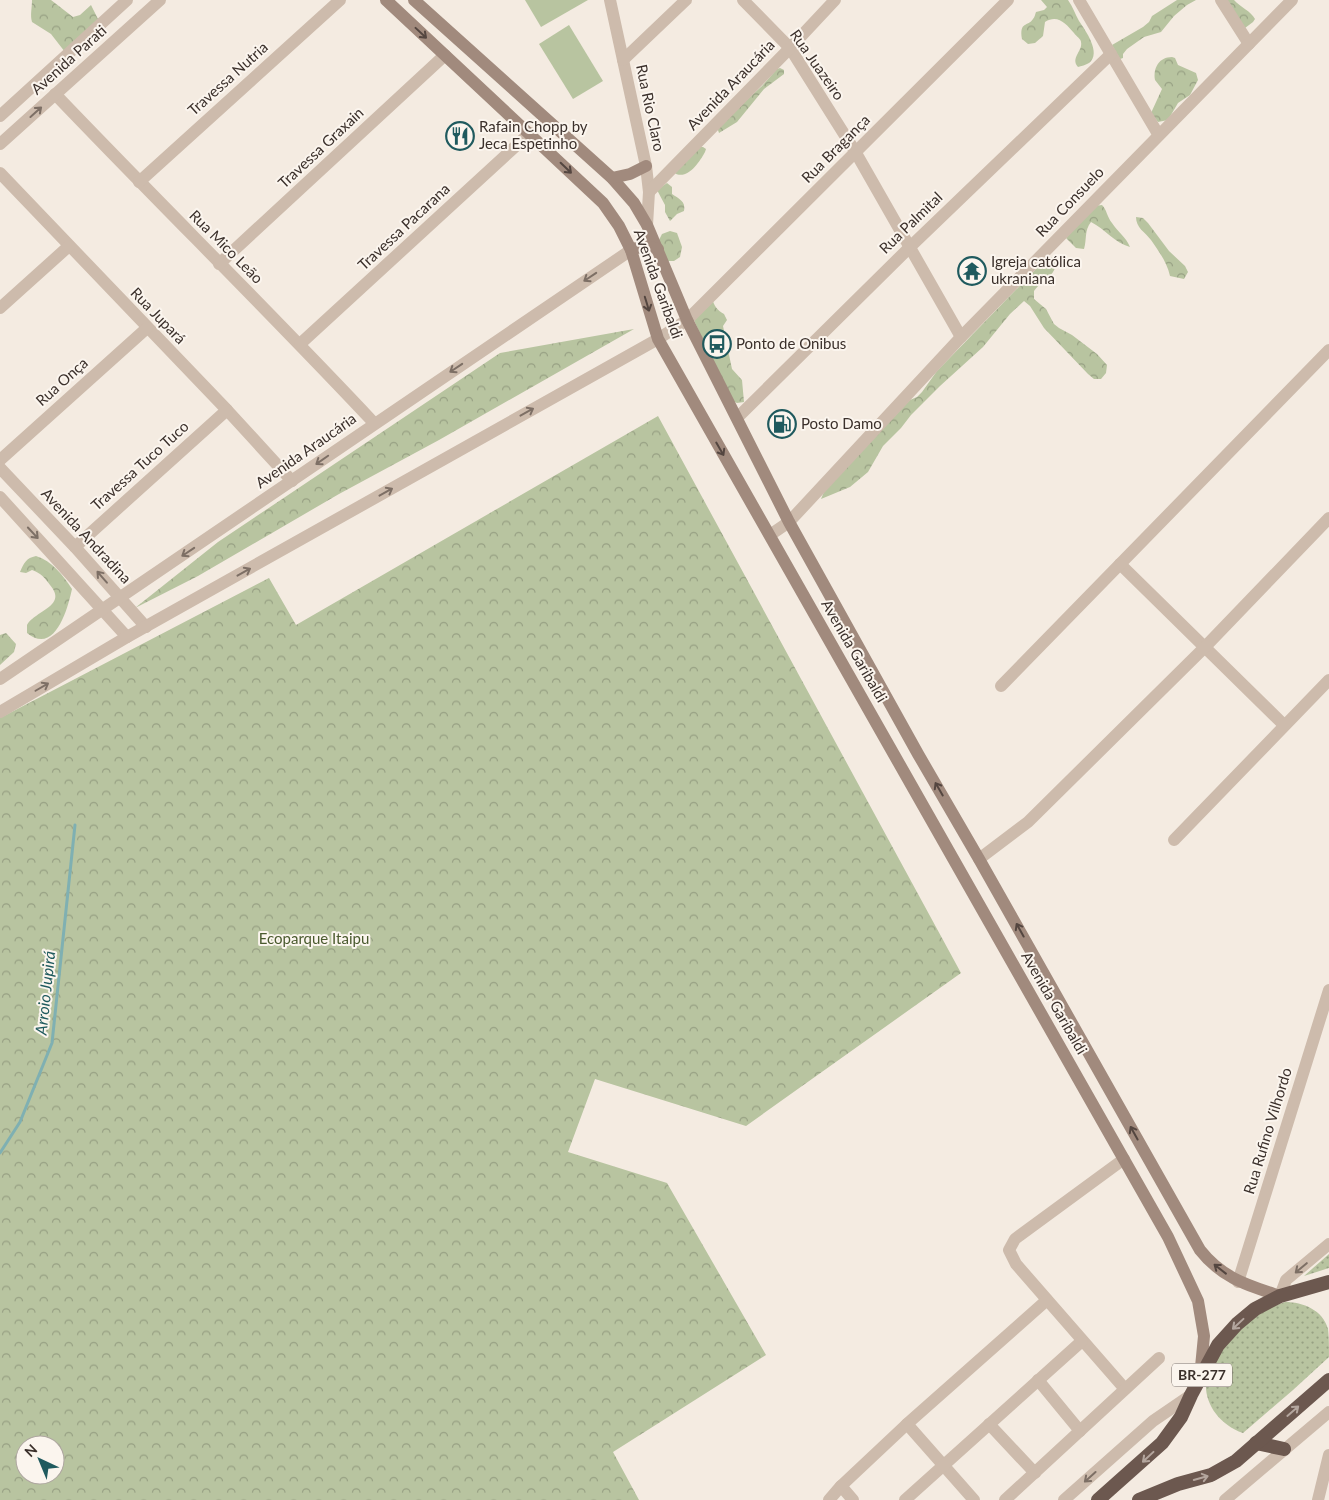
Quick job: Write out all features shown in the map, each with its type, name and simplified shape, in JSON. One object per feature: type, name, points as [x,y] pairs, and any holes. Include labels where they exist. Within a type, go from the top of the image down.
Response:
[{"type":"highway","name":"BR-277","points":[[1098,1500],[1162,1443],[1181,1417],[1218,1345],[1236,1324],[1255,1309],[1280,1296],[1329,1282]]},
{"type":"highway","points":[[1139,1500],[1178,1484],[1211,1475],[1236,1461],[1329,1380]]},
{"type":"highway","points":[[1256,1443],[1284,1449]]},
{"type":"main road","name":"Avenida Garibaldi","points":[[386,0],[603,203],[619,226],[630,250],[658,339],[1168,1237],[1198,1301],[1204,1336],[1200,1378]]},
{"type":"main road","name":"Avenida Garibaldi","points":[[414,0],[612,178],[634,203],[658,249],[687,320],[789,522],[1200,1250],[1207,1259],[1238,1282],[1280,1296]]},
{"type":"main road","points":[[612,178],[630,174],[646,166]]},
{"type":"main road","points":[[630,250],[643,246],[652,246],[658,249]]},
{"type":"main road","points":[[910,780],[928,771]]},
{"type":"street","name":"Avenida Parati","points":[[0,116],[128,0]]},
{"type":"street","name":"Avenida Parati","points":[[0,144],[160,0]]},
{"type":"street","name":"Travessa Nutria","points":[[139,182],[340,0]]},
{"type":"street","name":"Rua Rio Claro","points":[[610,0],[646,166],[649,192],[647,225]]},
{"type":"street","points":[[623,60],[686,0]]},
{"type":"street","name":"Rua Juazeiro","points":[[743,0],[790,48],[856,153],[961,337]]},
{"type":"street","name":"Avenida Araucária","points":[[649,192],[835,0]]},
{"type":"street","name":"Rua Bragança","points":[[658,339],[687,320],[1008,0]]},
{"type":"street","points":[[1079,0],[1158,134]]},
{"type":"street","points":[[1221,0],[1249,44]]},
{"type":"street","name":"Rua Consuelo","points":[[770,535],[789,522],[961,337],[1158,134],[1292,0]]},
{"type":"street","name":"Rua Palmital","points":[[737,418],[910,247],[1111,54]]},
{"type":"street","name":"Travessa Graxain","points":[[219,264],[445,56]]},
{"type":"street","name":"Rua Mico Leão","points":[[55,94],[219,264],[300,344],[374,423]]},
{"type":"street","name":"Travessa Pacarana","points":[[300,344],[530,133]]},
{"type":"street","name":"Rua Jupará","points":[[0,173],[227,410],[292,481]]},
{"type":"street","points":[[0,308],[69,246]]},
{"type":"street","name":"Avenida Araucária","points":[[0,679],[630,250]]},
{"type":"street","name":"Rua Onça","points":[[0,460],[147,328]]},
{"type":"street","points":[[0,712],[127,637],[658,339]]},
{"type":"street","points":[[1001,686],[1329,350]]},
{"type":"street","name":"Travessa Tuco Tuco","points":[[75,547],[227,410]]},
{"type":"street","name":"Avenida Andradina","points":[[0,468],[75,547],[146,627]]},
{"type":"street","points":[[0,497],[127,637]]},
{"type":"street","points":[[979,859],[1028,822],[1204,648],[1329,518]]},
{"type":"street","points":[[1120,564],[1284,726]]},
{"type":"street","points":[[1174,840],[1329,680]]},
{"type":"street","name":"Rua Rufino Vilhordo","points":[[1238,1282],[1325,1019],[1329,990]]},
{"type":"street","points":[[1124,1159],[1015,1239],[1009,1250],[1016,1264],[1125,1389]]},
{"type":"street","points":[[1280,1296],[1286,1280],[1329,1244]]},
{"type":"street","points":[[829,1500],[841,1486],[907,1424],[1047,1300]]},
{"type":"street","points":[[905,1500],[1082,1340]]},
{"type":"street","points":[[1005,1500],[1159,1358]]},
{"type":"street","points":[[1038,1380],[1080,1430]]},
{"type":"street","points":[[1064,1500],[1153,1422],[1191,1395]]},
{"type":"street","points":[[1225,1500],[1329,1412]]},
{"type":"street","points":[[907,1424],[974,1500]]},
{"type":"street","points":[[989,1424],[1034,1473]]},
{"type":"street","points":[[1318,1500],[1329,1455]]},
{"type":"street","points":[[841,1486],[852,1500]]},
{"type":"green space","points":[[32,0],[51,0],[73,17],[80,15],[91,5],[98,19],[65,52],[51,34],[32,22]]},
{"type":"green space","points":[[525,0],[588,0],[541,27]]},
{"type":"green space","points":[[1041,0],[1068,0],[1093,48],[1093,59],[1089,63],[1078,67],[1076,64],[1075,61],[1081,41],[1061,21],[1054,19],[1045,22],[1043,36],[1035,43],[1028,44],[1022,39],[1021,33],[1024,25],[1031,21],[1036,12],[1047,7]]},
{"type":"green space","points":[[1177,0],[1196,0],[1174,16],[1161,32],[1144,37],[1127,49],[1123,54],[1123,58],[1120,59],[1112,45],[1143,27],[1152,16]]},
{"type":"green space","points":[[1227,0],[1234,0],[1248,11],[1255,19],[1253,22],[1245,28]]},
{"type":"green space","points":[[569,25],[603,81],[573,99],[539,44]]},
{"type":"green space","points":[[1167,57],[1175,58],[1178,65],[1196,73],[1198,80],[1190,95],[1178,103],[1168,120],[1158,122],[1151,113],[1162,89],[1155,80],[1155,71],[1160,61]]},
{"type":"green space","points":[[780,68],[784,70],[784,74],[764,89],[737,122],[719,133],[717,127]]},
{"type":"green space","points":[[699,147],[706,149],[692,170],[683,175],[673,172]]},
{"type":"green space","points":[[667,183],[672,187],[672,194],[684,205],[684,211],[677,214],[670,221],[665,212],[665,205],[657,190]]},
{"type":"green space","points":[[1102,205],[1110,221],[1130,247],[1091,222],[1086,232],[1084,249],[1076,248],[1066,238],[1094,206]]},
{"type":"green space","points":[[1136,217],[1143,218],[1148,223],[1169,251],[1185,266],[1188,272],[1184,279],[1170,276],[1162,257],[1151,240],[1139,227]]},
{"type":"green space","points":[[670,231],[677,233],[682,247],[680,257],[674,261],[667,261],[659,240],[662,234]]},
{"type":"green space","points":[[1049,257],[1056,258],[1055,269],[1034,291],[1034,299],[1046,309],[1054,324],[1097,354],[1107,365],[1106,373],[1101,379],[1094,379],[1088,374],[1044,328],[1030,306],[1024,301],[1010,314],[983,347],[911,415],[883,446],[868,472],[850,487],[821,499],[826,487],[910,400],[922,392],[937,371]]},
{"type":"green space","points":[[712,298],[716,308],[724,314],[727,320],[723,326],[732,369],[742,380],[744,402],[737,403],[730,400],[693,318]]},
{"type":"green space","points":[[634,329],[439,440],[339,494],[198,576],[135,608],[218,542],[500,353]]},
{"type":"green space","name":"Ecoparque Itaipu","points":[[658,416],[961,973],[746,1126],[595,1079],[568,1152],[667,1183],[766,1355],[613,1452],[639,1500],[0,1500],[0,718],[269,578],[296,625]]},
{"type":"green space","points":[[36,556],[47,561],[57,569],[72,589],[67,607],[58,627],[45,638],[37,638],[27,633],[27,625],[53,603],[55,592],[38,573],[32,570],[26,573],[20,572],[26,561]]},
{"type":"green space","points":[[6,633],[16,644],[14,652],[0,665],[0,635]]},
{"type":"green space","points":[[1329,1254],[1329,1268],[1304,1276]]},
{"type":"green space","points":[[1285,1302],[1292,1302],[1311,1308],[1322,1317],[1328,1329],[1329,1357],[1243,1433],[1231,1427],[1214,1411],[1206,1390],[1209,1367],[1216,1356],[1248,1321],[1263,1311]]},
{"type":"waterway","name":"Arroio Jupirá","points":[[0,1153],[20,1122],[52,1043],[75,825]]},
{"type":"place","name":"Rafain Chopp by Jeca Espetinho","points":[[460,136]]},
{"type":"place","name":"Igreja católica ukraniana","points":[[972,271]]},
{"type":"place","name":"Ponto de Onibus","points":[[717,344]]},
{"type":"place","name":"Posto Damo","points":[[782,424]]}]
